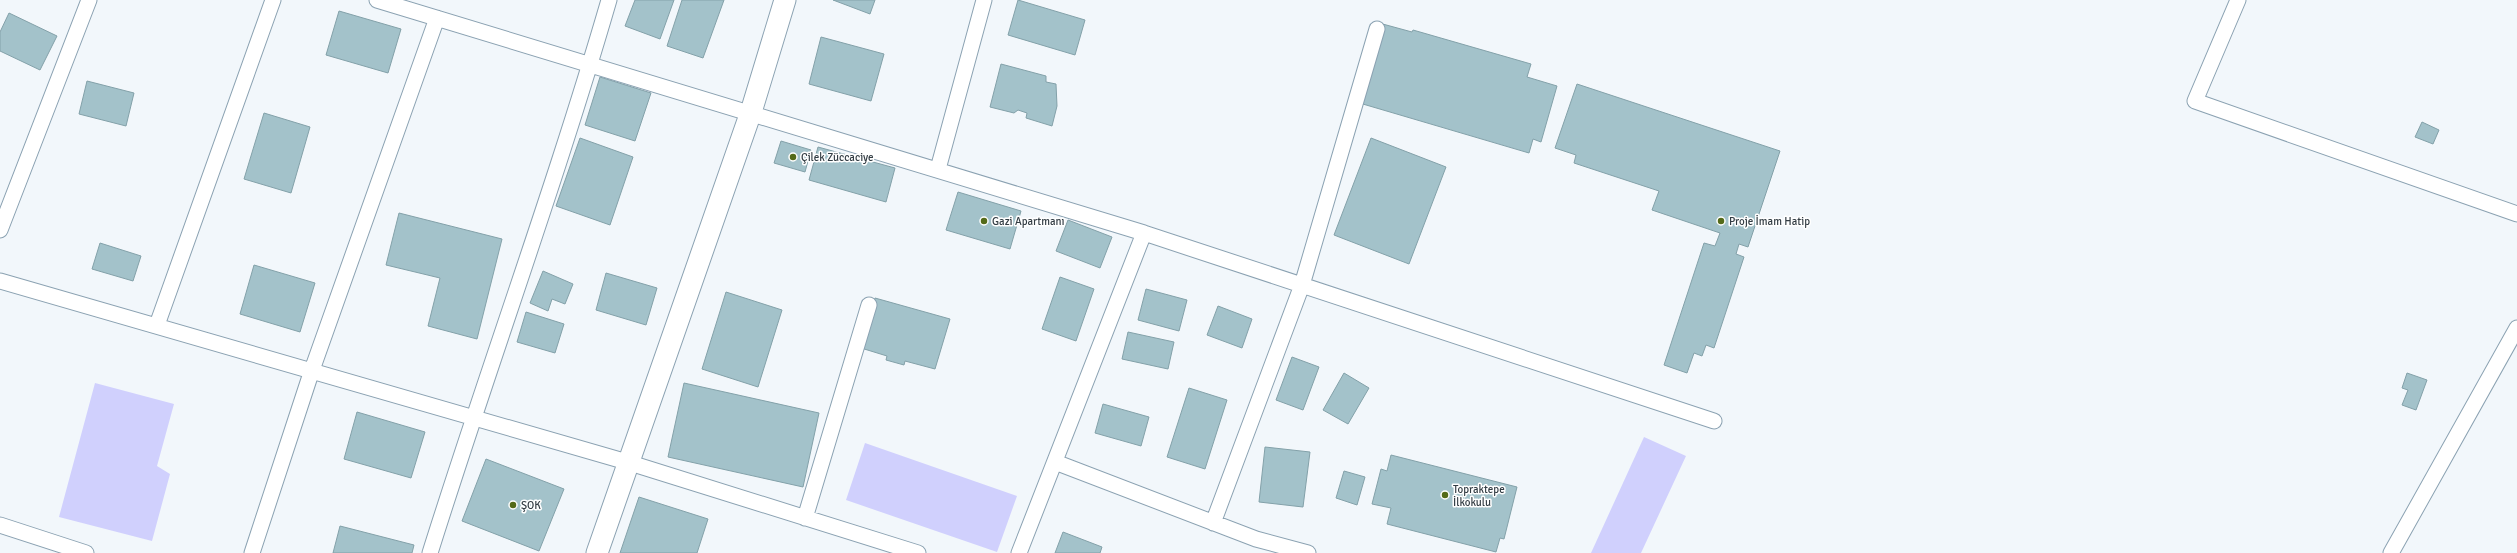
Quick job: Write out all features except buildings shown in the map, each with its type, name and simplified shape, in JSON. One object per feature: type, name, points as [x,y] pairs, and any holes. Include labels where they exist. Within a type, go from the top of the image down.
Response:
[{"type":"main road","points":[[597,553],[627,462],[751,112],[785,0]]},
{"type":"street","points":[[0,230],[88,0]]},
{"type":"street","points":[[157,325],[273,0]]},
{"type":"street","points":[[376,0],[751,112],[1144,233],[1714,422]]},
{"type":"street","points":[[430,553],[473,417],[590,64],[609,0]]},
{"type":"street","points":[[938,169],[984,0]]},
{"type":"street","points":[[2238,0],[2195,101],[2517,214]]},
{"type":"street","points":[[252,553],[312,370],[437,18]]},
{"type":"street","points":[[1213,523],[1302,285],[1377,29]]},
{"type":"street","points":[[1019,553],[1144,233]]},
{"type":"street","points":[[0,281],[157,325],[627,462],[918,553]]},
{"type":"street","points":[[805,518],[869,305]]},
{"type":"street","points":[[2391,553],[2517,328]]},
{"type":"street","points":[[1055,462],[1256,539],[1308,553]]},
{"type":"street","points":[[0,525],[86,553]]},
{"type":"shaded area","points":[[95,383],[174,404],[157,466],[170,474],[152,541],[59,517]]},
{"type":"shaded area","points":[[1644,437],[1686,456],[1641,553],[1591,553]]},
{"type":"shaded area","points":[[865,443],[1017,496],[997,552],[846,500]]},
{"type":"place","name":"Çilek Züccaciye","points":[[793,157]]},
{"type":"place","name":"Gazi Apartmanı","points":[[984,221]]},
{"type":"place","name":"Proje İmam Hatip","points":[[1721,221]]},
{"type":"place","name":"Topraktepe İlkokulu","points":[[1445,495]]},
{"type":"place","name":"ŞOK","points":[[513,505]]}]
